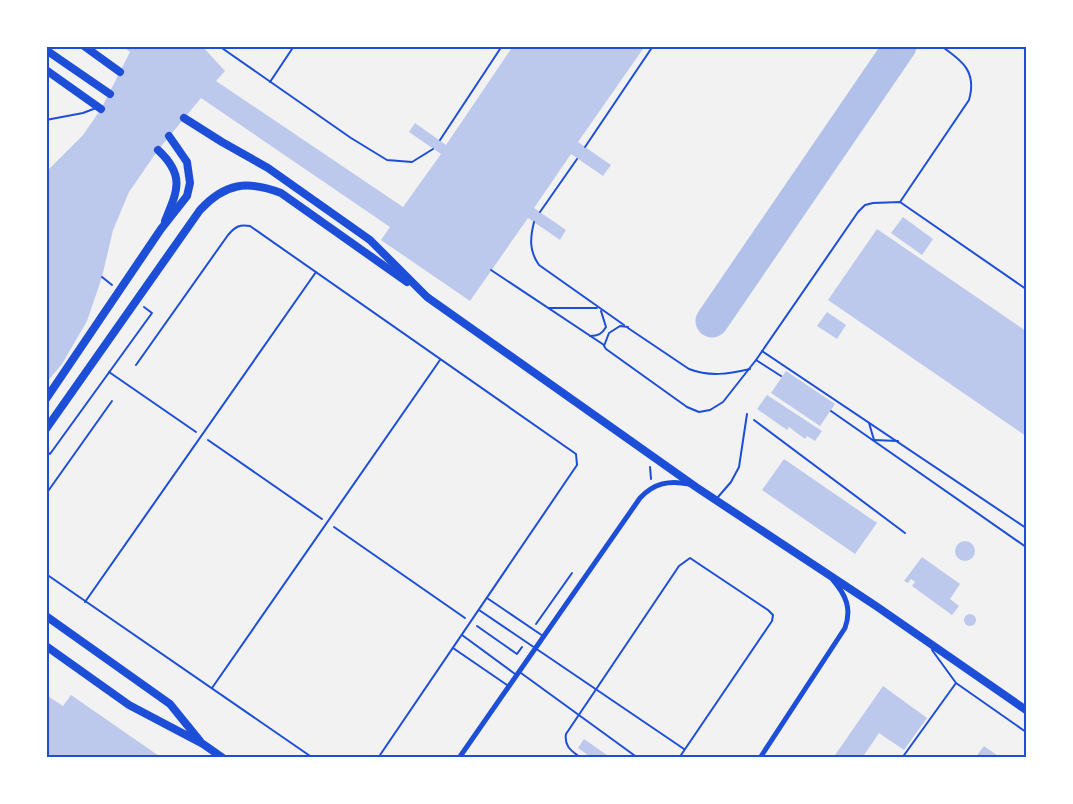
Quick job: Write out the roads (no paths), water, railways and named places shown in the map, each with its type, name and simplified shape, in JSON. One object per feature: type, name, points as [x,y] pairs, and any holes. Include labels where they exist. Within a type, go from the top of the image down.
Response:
[{"type":"highway","points":[[84,46],[120,72]]},
{"type":"highway","points":[[46,50],[110,94]]},
{"type":"highway","points":[[46,70],[100,108]]},
{"type":"highway","points":[[184,118],[268,168],[370,240],[427,297]]},
{"type":"highway","points":[[46,399],[161,229],[187,196],[190,183],[187,162],[169,136]]},
{"type":"highway","points":[[159,150],[175,170],[178,185],[161,229]]},
{"type":"highway","points":[[46,429],[200,210],[212,197],[227,189],[250,184],[263,186],[281,193],[696,487],[1026,710]]},
{"type":"highway","points":[[46,616],[170,704],[202,744]]},
{"type":"highway","points":[[46,646],[129,705],[202,744],[223,758]]},
{"type":"street","points":[[459,758],[635,504],[650,488],[671,482],[696,487]]},
{"type":"street","points":[[760,758],[841,637],[848,620],[846,599],[835,582],[825,573]]},
{"type":"lane","points":[[219,46],[351,138],[387,159],[412,162],[433,149]]},
{"type":"lane","points":[[270,82],[294,46]]},
{"type":"lane","points":[[440,140],[502,46]]},
{"type":"lane","points":[[585,147],[653,46]]},
{"type":"lane","points":[[900,202],[969,100],[972,89],[971,78],[965,66],[941,46]]},
{"type":"lane","points":[[46,120],[100,108]]},
{"type":"lane","points":[[540,212],[577,159]]},
{"type":"lane","points":[[491,270],[590,336],[687,407],[699,412],[710,410],[723,402],[750,369],[865,205],[900,202],[1026,289]]},
{"type":"lane","points":[[534,222],[530,242],[534,259],[600,309],[689,369],[699,373],[721,375],[750,369]]},
{"type":"lane","points":[[136,365],[234,228],[241,225],[250,226],[576,454],[577,465],[378,758]]},
{"type":"lane","points":[[85,602],[316,272]]},
{"type":"lane","points":[[549,308],[593,307],[600,309]]},
{"type":"lane","points":[[590,336],[597,336],[606,327],[600,309]]},
{"type":"lane","points":[[604,346],[605,340],[613,329],[620,326],[628,327]]},
{"type":"lane","points":[[762,351],[1026,528]]},
{"type":"lane","points":[[212,688],[441,359]]},
{"type":"lane","points":[[756,360],[781,376]]},
{"type":"lane","points":[[46,494],[112,401]]},
{"type":"lane","points":[[831,411],[1026,546]]},
{"type":"lane","points":[[715,500],[731,482],[740,467],[747,414]]},
{"type":"lane","points":[[868,422],[874,440]]},
{"type":"lane","points":[[874,440],[898,441]]},
{"type":"lane","points":[[581,758],[569,749],[566,744],[566,734],[668,582],[690,558],[773,615],[772,621],[679,758]]},
{"type":"lane","points":[[46,574],[313,758]]},
{"type":"lane","points":[[487,598],[543,636]]},
{"type":"lane","points":[[479,610],[684,749]]},
{"type":"lane","points":[[462,635],[638,758]]},
{"type":"lane","points":[[925,640],[956,683],[1026,732]]},
{"type":"lane","points":[[453,648],[508,686]]},
{"type":"lane","points":[[902,758],[956,683]]}]
